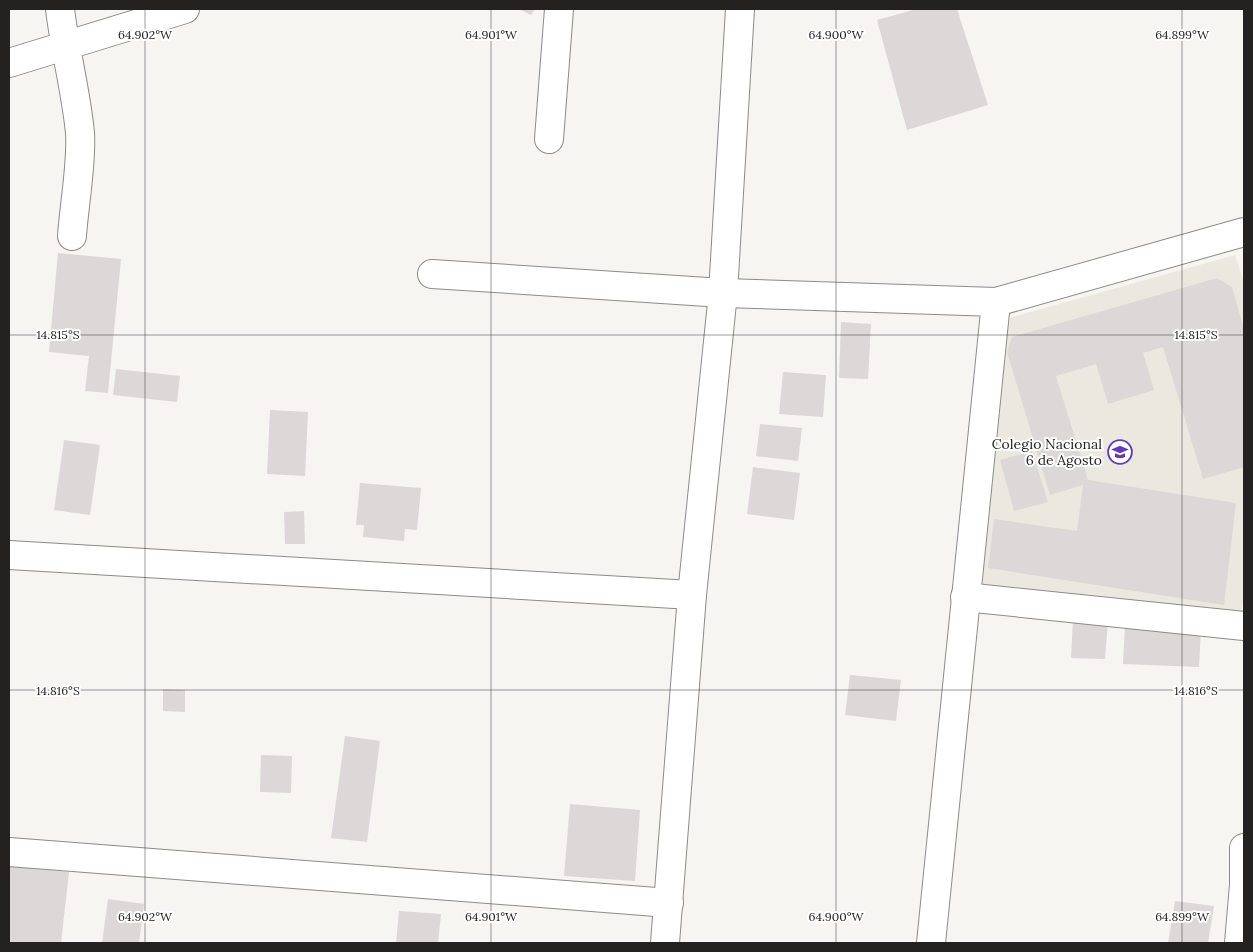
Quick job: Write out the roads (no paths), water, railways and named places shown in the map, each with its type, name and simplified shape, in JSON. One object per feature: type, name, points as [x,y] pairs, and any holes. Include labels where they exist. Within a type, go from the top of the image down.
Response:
[{"type":"street","points":[[60,9],[64,48],[74,88],[80,135],[72,236]]},
{"type":"street","points":[[9,63],[64,48],[185,9]]},
{"type":"street","points":[[549,139],[559,9]]},
{"type":"street","points":[[665,943],[692,595],[723,293],[740,9]]},
{"type":"street","points":[[432,274],[723,293],[996,302],[1244,232]]},
{"type":"street","points":[[931,943],[996,302]]},
{"type":"street","points":[[9,554],[692,595]]},
{"type":"street","points":[[965,597],[1244,626]]},
{"type":"street","points":[[9,852],[669,903]]},
{"type":"street","points":[[1239,943],[1244,868]]},
{"type":"place","name":"Colegio Nacional 6 de Agosto","points":[[1120,452]]}]
